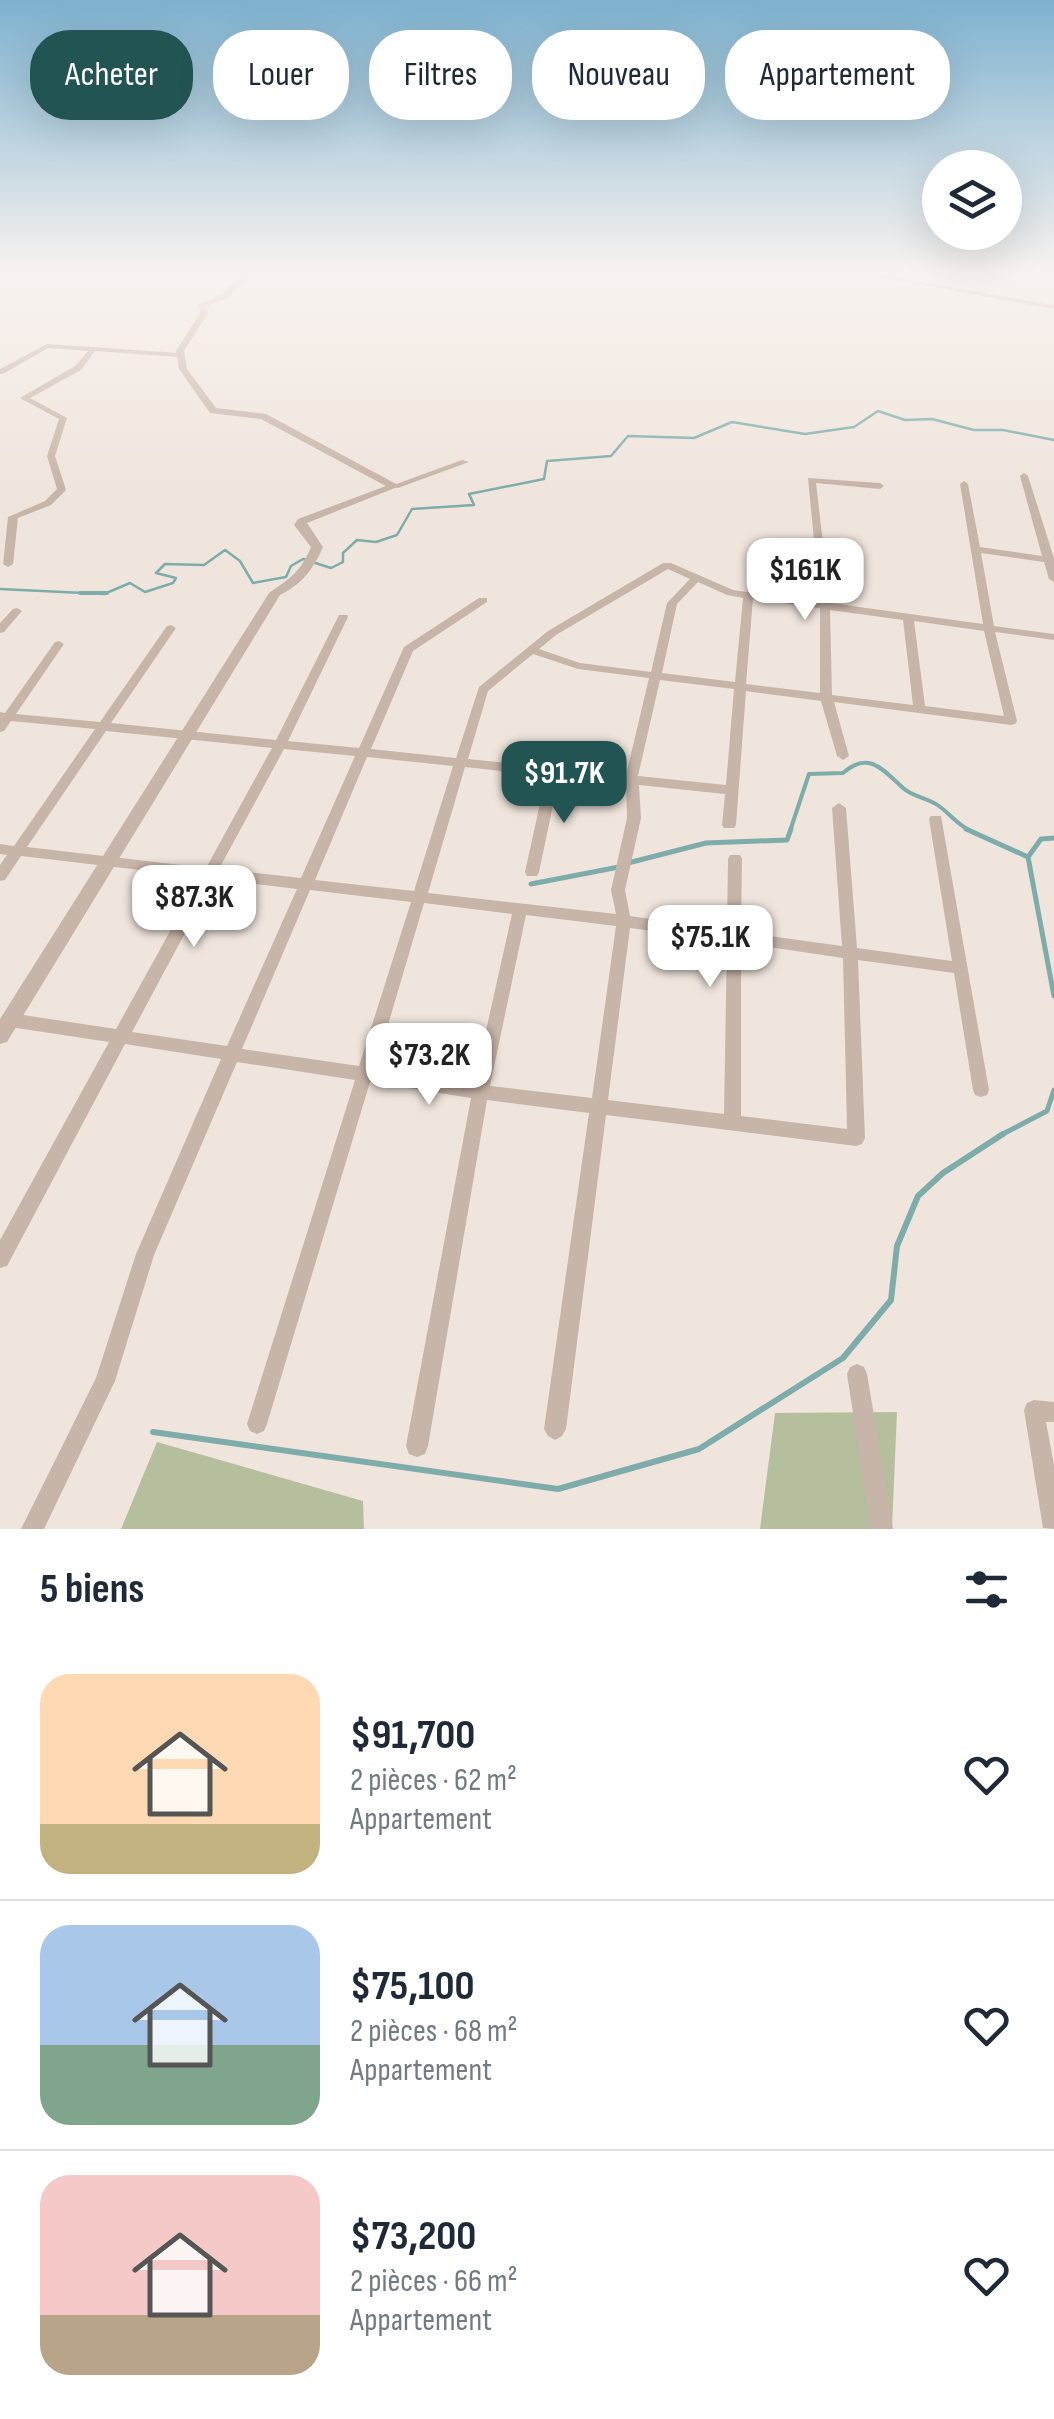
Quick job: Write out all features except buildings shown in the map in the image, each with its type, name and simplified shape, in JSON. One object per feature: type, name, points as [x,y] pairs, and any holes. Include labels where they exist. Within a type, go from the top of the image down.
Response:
[{"type":"street","points":[[187,342],[179,356],[183,368],[213,411],[264,416],[394,486]]},
{"type":"street","points":[[0,372],[47,346],[179,356]]},
{"type":"street","points":[[8,564],[12,517],[48,502],[62,490],[52,456],[63,418],[24,398],[78,368],[94,348]]},
{"type":"street","points":[[0,1036],[275,593],[297,584],[317,546],[300,525],[302,522],[465,462]]},
{"type":"street","points":[[1024,476],[1054,578]]},
{"type":"street","points":[[843,756],[826,696],[825,602],[811,480],[880,486]]},
{"type":"street","points":[[532,650],[578,666],[1011,721],[988,630],[964,484]]},
{"type":"street","points":[[975,549],[1051,560]]},
{"type":"street","points":[[257,1424],[483,690],[532,650],[667,565],[696,579],[748,594],[1054,637]]},
{"type":"street","points":[[555,1429],[624,921],[618,890],[634,818],[632,777],[672,602],[696,579]]},
{"type":"street","points":[[728,825],[748,594]]},
{"type":"street","points":[[32,1529],[105,1381],[145,1254],[408,649],[483,600]]},
{"type":"street","points":[[0,630],[17,611]]},
{"type":"street","points":[[908,616],[918,708]]},
{"type":"street","points":[[0,1260],[280,744],[344,618]]},
{"type":"street","points":[[0,876],[172,628]]},
{"type":"street","points":[[3,721],[59,644]]},
{"type":"street","points":[[3,721],[366,751],[731,790]]},
{"type":"street","points":[[532,872],[554,770]]},
{"type":"street","points":[[10,1020],[480,1092],[856,1138],[850,954],[838,808]]},
{"type":"street","points":[[936,819],[981,1090]]},
{"type":"street","points":[[0,849],[520,908],[959,968]]},
{"type":"street","points":[[732,1122],[736,859]]},
{"type":"street","points":[[418,1446],[480,1092],[520,908]]},
{"type":"street","points":[[857,1374],[882,1529]]},
{"type":"street","points":[[1054,1412],[1034,1410],[1054,1528]]},
{"type":"green space","points":[[897,1412],[892,1529],[760,1529],[775,1413]]},
{"type":"green space","points":[[157,1442],[363,1501],[364,1529],[121,1529]]},
{"type":"waterway","points":[[106,593],[130,583],[145,592],[173,583],[176,578],[156,573],[165,564],[204,565],[225,550],[240,561],[253,583],[286,577],[291,566],[303,559],[331,568],[343,562],[343,553],[357,540],[376,542],[397,535],[412,509],[474,505],[469,494],[544,479],[547,461],[611,456],[628,436],[694,438],[732,422],[805,434],[854,427],[878,411],[905,420],[932,419],[974,430],[1003,430],[1054,440]]},
{"type":"waterway","points":[[0,589],[83,593]]},
{"type":"waterway","points":[[83,593],[106,593]]},
{"type":"waterway","points":[[83,593],[106,593]]},
{"type":"waterway","points":[[790,831],[809,774],[843,773],[861,763],[882,769],[907,791],[939,806],[971,831]]},
{"type":"waterway","points":[[628,863],[706,843],[787,840],[791,829]]},
{"type":"waterway","points":[[966,829],[1028,857]]},
{"type":"waterway","points":[[1028,857],[1041,839],[1054,838]]},
{"type":"waterway","points":[[1028,857],[1054,996]]},
{"type":"waterway","points":[[531,884],[619,867]]},
{"type":"waterway","points":[[999,1136],[1047,1111],[1054,1090]]},
{"type":"waterway","points":[[153,1432],[558,1489],[699,1449],[843,1358],[891,1300],[897,1246],[918,1196],[943,1173],[1003,1134]]}]
